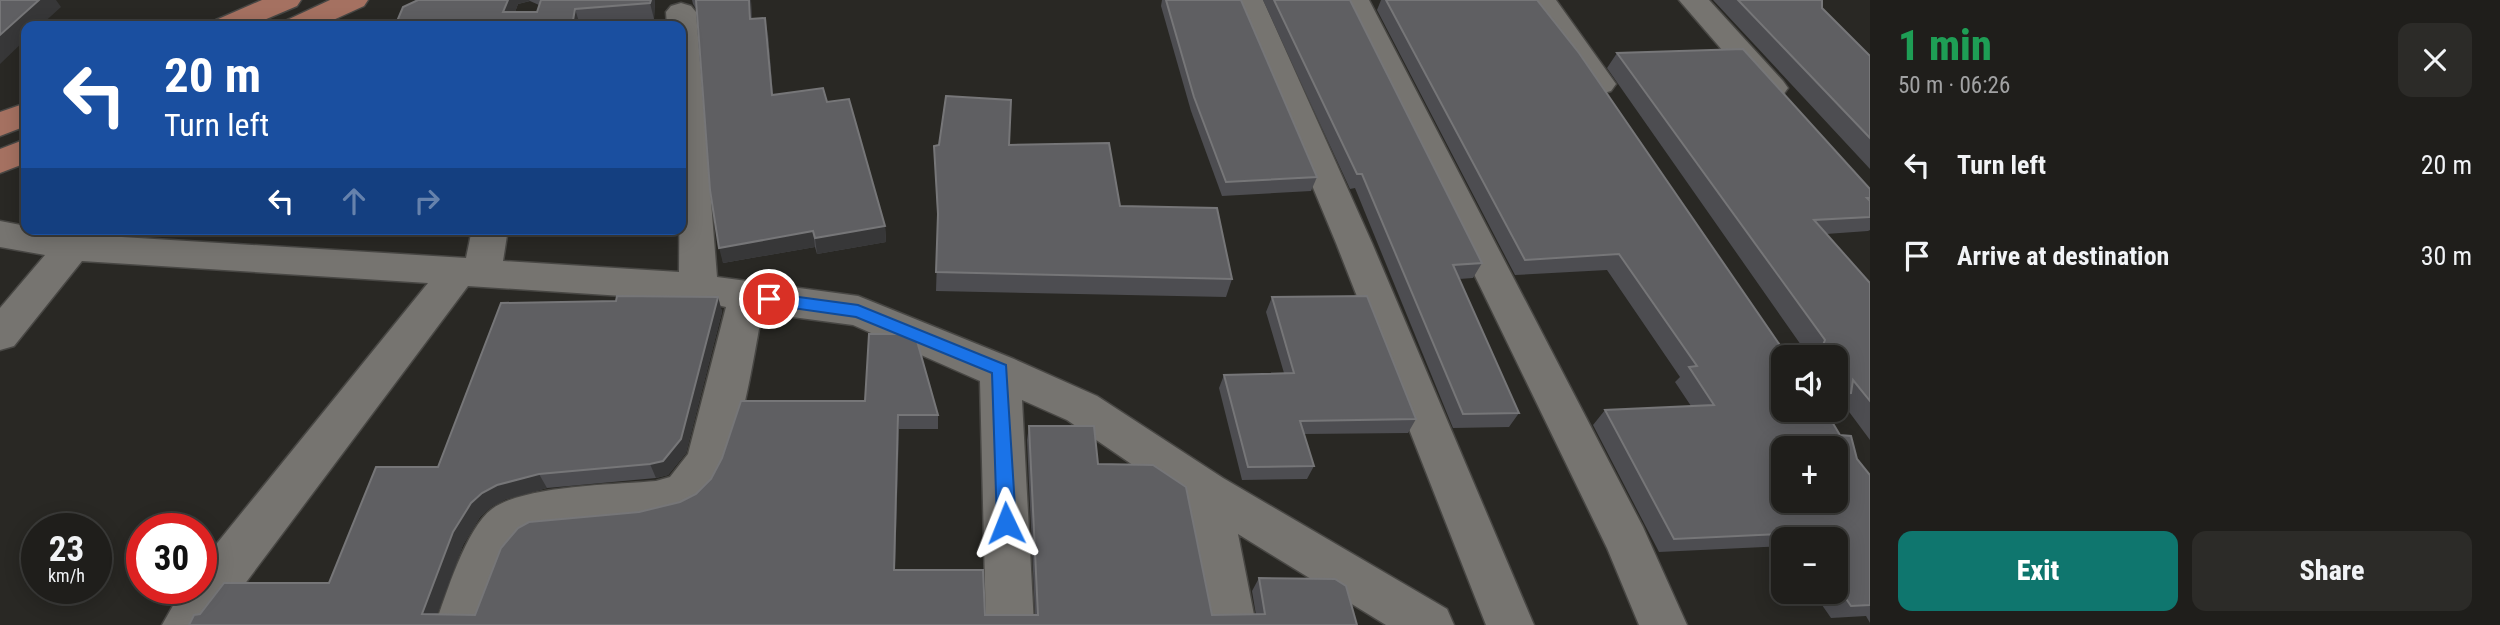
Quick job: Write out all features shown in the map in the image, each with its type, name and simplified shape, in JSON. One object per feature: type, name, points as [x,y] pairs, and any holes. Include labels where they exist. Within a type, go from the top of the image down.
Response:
[{"type":"main road","points":[[309,21],[354,0]]},
{"type":"main road","points":[[238,21],[282,2],[295,21]]},
{"type":"main road","points":[[0,125],[21,115]]},
{"type":"main road","points":[[0,162],[21,152]]},
{"type":"street","points":[[1249,0],[1354,243],[1510,625]]},
{"type":"street","points":[[1355,0],[1628,542],[1663,625]]},
{"type":"street","points":[[1542,0],[1621,115]]},
{"type":"street","points":[[1693,0],[1789,107]]},
{"type":"street","points":[[681,12],[682,21]]},
{"type":"street","points":[[686,88],[699,286]]},
{"type":"street","points":[[0,234],[73,247],[699,286],[747,296],[858,311],[1000,370],[1082,408],[1208,492],[1430,625]]},
{"type":"street","points":[[186,625],[215,582],[471,271],[487,235]]},
{"type":"street","points":[[0,335],[73,247]]},
{"type":"street","points":[[459,625],[483,559],[507,524],[533,513],[656,500],[685,491],[708,462],[747,296]]},
{"type":"street","points":[[1000,370],[1010,625]]},
{"type":"street","points":[[1208,492],[1232,625]]},
{"type":"building","points":[[0,0],[39,0],[0,35]]},
{"type":"building","points":[[418,0],[508,0],[503,12],[537,12],[541,0],[651,0],[650,3],[575,9],[573,21],[397,21],[403,7]]},
{"type":"building","points":[[696,0],[749,0],[750,19],[765,18],[772,95],[823,88],[827,102],[849,99],[885,226],[815,238],[813,231],[719,248],[710,190]]},
{"type":"building","points":[[1166,0],[1241,0],[1317,177],[1226,182],[1194,97]]},
{"type":"building","points":[[1274,0],[1350,0],[1482,263],[1453,265],[1519,413],[1463,414],[1362,174],[1357,174]]},
{"type":"building","points":[[1386,0],[1537,0],[1579,53],[1780,345],[1771,345],[1771,422],[1832,422],[1840,435],[1851,436],[1857,459],[1870,475],[1870,605],[1851,606],[1848,602],[1848,527],[1771,527],[1771,534],[1674,539],[1605,410],[1714,405],[1689,367],[1697,366],[1619,254],[1525,260]]},
{"type":"building","points":[[1738,0],[1822,0],[1822,8],[1870,56],[1870,138]]},
{"type":"building","points":[[1743,49],[1870,189],[1870,198],[1867,198],[1870,201],[1870,217],[1814,220],[1870,283],[1870,401],[1853,380],[1851,393],[1848,393],[1848,345],[1823,345],[1825,340],[1617,53]]},
{"type":"building","points":[[946,96],[1011,100],[1009,145],[1109,143],[1120,206],[1217,208],[1232,279],[936,272],[938,214],[934,146],[939,145]]},
{"type":"building","points":[[617,296],[718,297],[681,439],[663,461],[539,474],[497,485],[482,493],[471,503],[453,532],[422,614],[475,615],[501,548],[518,528],[529,522],[639,512],[680,502],[696,494],[711,479],[722,458],[741,401],[865,401],[869,334],[901,334],[917,341],[938,415],[898,415],[894,570],[983,570],[985,615],[1038,615],[1029,426],[1094,426],[1098,464],[1153,465],[1186,487],[1212,615],[1265,614],[1259,578],[1335,579],[1346,586],[1357,625],[189,625],[194,615],[200,614],[208,604],[217,604],[217,592],[224,583],[329,583],[376,467],[438,467],[501,303],[616,301]]},
{"type":"building","points":[[1367,296],[1416,419],[1300,421],[1314,466],[1248,467],[1224,375],[1294,373],[1272,297]]},
{"type":"route","points":[[769,299],[858,311],[1000,370],[1006,523]]}]
